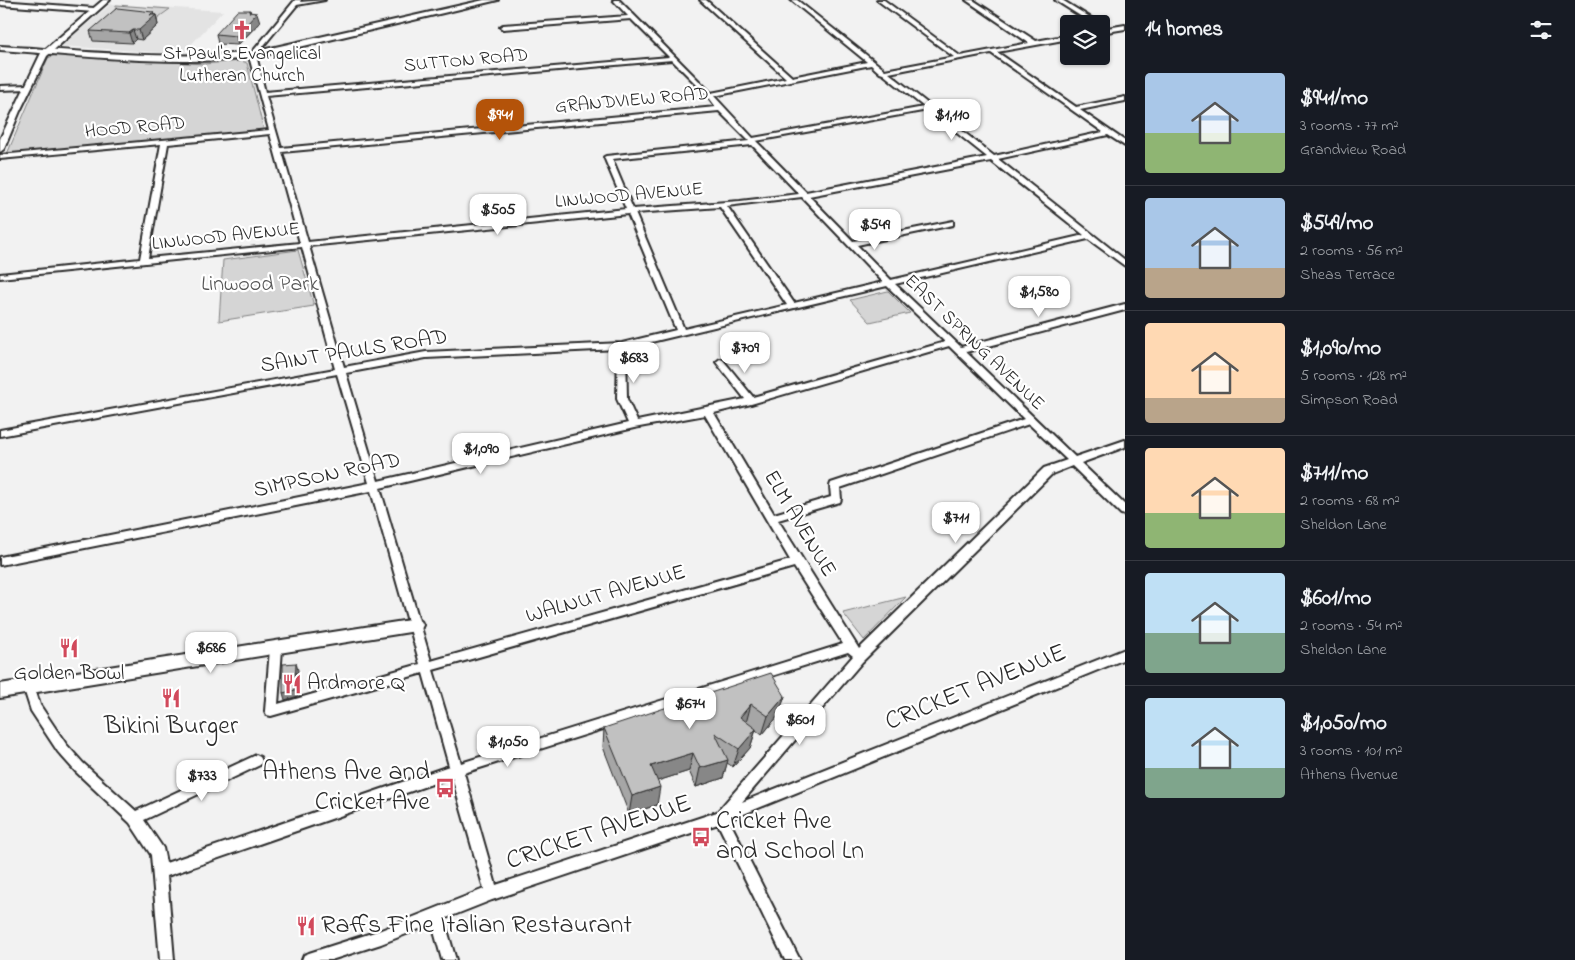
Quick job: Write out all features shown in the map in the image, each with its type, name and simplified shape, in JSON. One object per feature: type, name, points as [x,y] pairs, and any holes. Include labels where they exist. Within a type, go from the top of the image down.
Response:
[{"type":"main road","points":[[0,48],[202,60],[253,55],[494,0]]},
{"type":"street","points":[[0,149],[2,140],[44,55],[107,0]]},
{"type":"street","points":[[322,0],[296,2],[253,55],[252,60],[317,292],[416,625],[426,668],[492,893]]},
{"type":"street","name":"EAST SPRING AVENUE","points":[[616,0],[710,95],[752,142],[890,284],[1125,511]]},
{"type":"street","points":[[703,0],[791,79]]},
{"type":"street","points":[[794,0],[870,63],[1125,264]]},
{"type":"street","points":[[880,0],[958,57]]},
{"type":"street","points":[[969,0],[1034,43]]},
{"type":"street","points":[[1058,0],[1083,15]]},
{"type":"street","points":[[0,3],[94,10]]},
{"type":"street","points":[[503,27],[634,17]]},
{"type":"street","points":[[1110,30],[1125,27]]},
{"type":"street","points":[[882,72],[1060,39]]},
{"type":"street","points":[[991,51],[1125,144]]},
{"type":"street","name":"SUTTON ROAD","points":[[262,94],[673,58]]},
{"type":"street","points":[[710,95],[870,63]]},
{"type":"street","points":[[0,88],[28,87]]},
{"type":"street","points":[[1075,109],[1125,99]]},
{"type":"street","points":[[681,331],[608,157],[752,142],[928,108]]},
{"type":"street","name":"GRANDVIEW ROAD","points":[[278,150],[721,109]]},
{"type":"street","name":"HOOD ROAD","points":[[0,157],[273,132]]},
{"type":"street","name":"LINWOOD AVENUE","points":[[0,276],[631,211],[722,205],[804,195],[1108,133]]},
{"type":"street","points":[[143,262],[165,142]]},
{"type":"street","points":[[722,205],[792,306]]},
{"type":"street","points":[[852,244],[950,223]]},
{"type":"street","name":"SAINT PAULS ROAD","points":[[0,433],[342,372],[426,355],[622,346],[1089,236]]},
{"type":"street","points":[[958,351],[1125,307]]},
{"type":"street","name":"SIMPSON ROAD","points":[[0,561],[375,486],[634,425],[708,410],[750,400],[950,343]]},
{"type":"street","points":[[622,346],[622,399],[634,425]]},
{"type":"street","points":[[720,362],[750,400]]},
{"type":"street","name":"ELM AVENUE","points":[[708,410],[797,562],[858,658]]},
{"type":"street","points":[[772,518],[836,499],[835,486],[1031,420]]},
{"type":"street","points":[[794,960],[721,817],[858,658],[1048,471],[1125,443]]},
{"type":"street","name":"WALNUT AVENUE","points":[[276,649],[271,711],[797,562]]},
{"type":"street","points":[[0,691],[276,649],[416,625]]},
{"type":"street","points":[[160,872],[456,770],[851,646]]},
{"type":"street","name":"CRICKET AVENUE","points":[[308,960],[381,937],[492,893],[721,817],[1125,654]]},
{"type":"street","points":[[29,686],[35,707],[62,748],[79,767],[136,818],[158,852],[167,960]]},
{"type":"street","points":[[136,818],[256,761]]},
{"type":"street","points":[[436,915],[449,960]]},
{"type":"shaded area","points":[[111,4],[223,11],[182,54],[61,46]]},
{"type":"green space","points":[[116,5],[170,9],[156,19],[115,11]]},
{"type":"green space","points":[[55,55],[204,64],[241,61],[247,63],[264,131],[7,154],[48,58]]},
{"type":"green space","name":"Linwood Park","points":[[298,250],[314,306],[219,321],[223,260]]},
{"type":"green space","points":[[888,291],[910,313],[870,322],[850,300]]},
{"type":"green space","points":[[906,597],[864,640],[843,613]]},
{"type":"building","points":[[117,8],[153,12],[150,15],[156,15],[139,30],[133,30],[129,33],[90,31]]},
{"type":"building","points":[[238,10],[250,10],[249,12],[257,13],[236,36],[216,34]]},
{"type":"building","points":[[296,663],[295,690],[283,693],[283,664]]},
{"type":"building","points":[[771,673],[785,696],[768,716],[751,704],[740,717],[756,729],[739,749],[715,733],[728,760],[700,768],[693,753],[651,766],[660,787],[632,796],[604,728]]},
{"type":"place","name":"St Paul's Evangelical Lutheran Church","points":[[242,30]]},
{"type":"place","name":"Golden Bowl","points":[[69,648]]},
{"type":"place","name":"Ardmore Q","points":[[292,684]]},
{"type":"place","name":"Bikini Burger","points":[[171,698]]},
{"type":"place","name":"Athens Ave and Cricket Ave","points":[[445,788]]},
{"type":"place","name":"Cricket Ave and School Ln","points":[[701,837]]},
{"type":"place","name":"Raffs Fine Italian Restaurant","points":[[306,926]]}]
